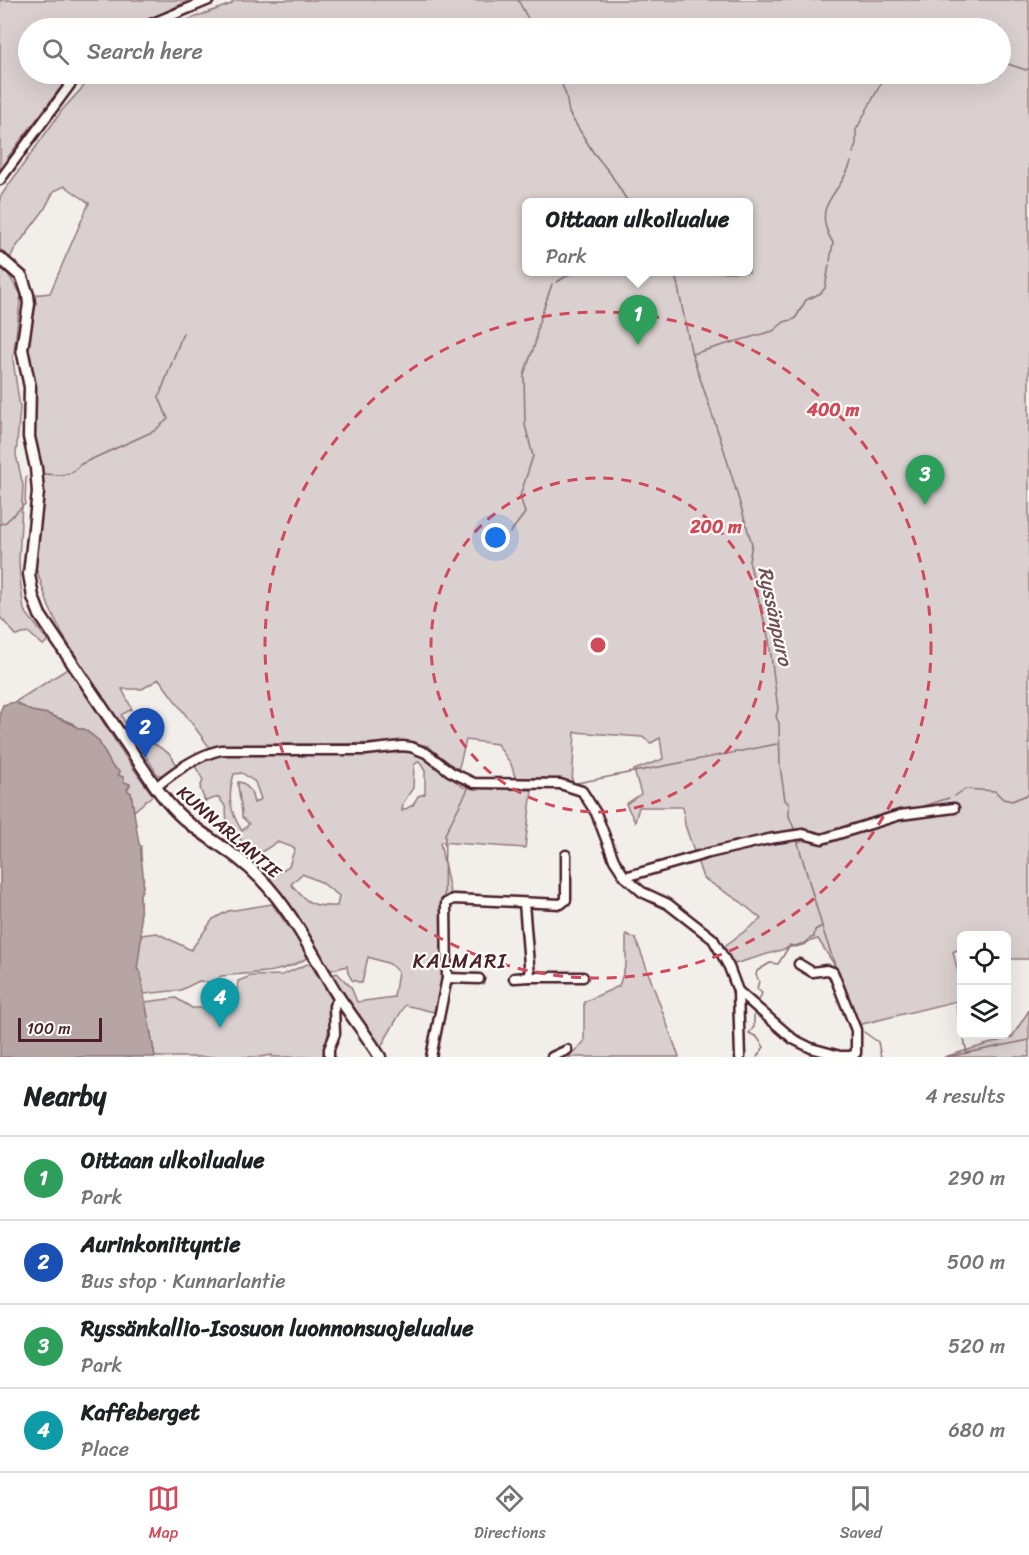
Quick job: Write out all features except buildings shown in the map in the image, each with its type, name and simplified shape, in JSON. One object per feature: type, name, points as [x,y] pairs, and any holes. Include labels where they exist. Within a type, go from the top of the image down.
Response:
[{"type":"main road","name":"KUNNARLANTIE","points":[[0,258],[22,277],[29,304],[22,349],[30,387],[28,436],[38,480],[29,565],[33,597],[48,627],[156,787],[194,828],[231,852],[271,890],[298,926],[339,998],[380,1057]]},
{"type":"street","points":[[165,18],[209,0]]},
{"type":"street","points":[[0,180],[71,84]]},
{"type":"street","points":[[156,787],[192,761],[221,750],[366,750],[402,746],[426,753],[451,772],[474,783],[560,784],[582,791],[596,813],[614,860],[625,877],[642,892],[676,910],[713,939],[729,967],[738,991],[740,1057]]},
{"type":"street","points":[[625,877],[769,839],[803,834],[822,839],[900,815],[954,808]]},
{"type":"street","points":[[431,1057],[447,978],[446,903],[453,899],[561,904],[566,900],[566,855]]},
{"type":"street","points":[[524,903],[530,977]]},
{"type":"street","points":[[738,991],[793,1039],[811,1048],[840,1056],[851,1056],[856,1053],[856,1030],[833,972],[827,970],[812,972],[799,964]]},
{"type":"street","points":[[514,978],[583,977]]},
{"type":"street","points":[[447,978],[479,979]]},
{"type":"street","points":[[329,1057],[329,1049],[335,1034],[334,1006],[339,998]]},
{"type":"street","points":[[552,1057],[567,1050]]},
{"type":"shaded area","points":[[0,0],[190,0],[152,18],[18,18],[18,84],[63,84],[8,157],[10,161],[0,171]]},
{"type":"shaded area","points":[[235,0],[1029,0],[1029,959],[1011,959],[1011,931],[957,931],[957,950],[953,952],[957,968],[957,1001],[858,1025],[837,969],[818,939],[731,965],[722,948],[761,919],[741,902],[703,878],[685,825],[683,807],[639,807],[635,822],[626,804],[641,794],[634,770],[663,759],[660,738],[651,743],[642,737],[575,732],[572,783],[516,780],[511,764],[497,744],[466,740],[458,771],[428,746],[415,743],[232,745],[210,748],[159,679],[142,689],[122,689],[132,709],[121,715],[131,733],[147,745],[150,741],[170,754],[179,768],[162,776],[157,774],[144,753],[133,747],[64,637],[49,607],[36,568],[35,553],[41,518],[43,479],[32,436],[28,355],[32,295],[50,293],[89,203],[65,186],[54,191],[44,210],[14,250],[9,261],[0,249],[0,197],[63,109],[86,84],[1011,84],[1011,18],[193,18],[231,4]]},
{"type":"shaded area","points":[[0,268],[8,274],[21,294],[13,360],[20,408],[16,455],[23,485],[20,579],[24,610],[48,641],[43,645],[28,632],[17,636],[0,617]]},
{"type":"shaded area","points":[[69,668],[153,795],[134,811],[131,793],[127,790],[130,785],[118,775],[118,771],[112,766],[98,740],[72,723],[48,714],[31,711],[15,702]]},
{"type":"shaded area","points":[[15,702],[31,711],[48,714],[79,729],[84,729],[98,740],[112,766],[120,772],[118,775],[123,777],[124,782],[130,784],[127,790],[131,793],[141,846],[143,878],[140,894],[141,940],[137,969],[140,972],[155,1057],[0,1057],[0,712],[3,705]]},
{"type":"shaded area","points":[[410,752],[421,754],[463,787],[532,790],[525,848],[440,842],[451,897],[445,970],[434,1012],[405,1005],[379,1050],[330,979],[331,975],[337,973],[351,987],[357,1002],[394,997],[398,972],[390,964],[368,957],[362,983],[352,980],[347,966],[333,970],[325,968],[271,886],[271,877],[289,866],[295,848],[277,842],[260,853],[244,850],[242,841],[227,825],[226,808],[219,797],[205,801],[200,788],[203,780],[194,764],[220,753]],"holes":[[[419,761],[425,771],[425,794],[418,796],[413,805],[402,811],[403,803],[413,788],[414,765]],[[242,773],[255,782],[261,799],[254,803],[251,791],[243,783],[238,782],[242,817],[249,824],[242,831],[235,817],[230,797],[234,774]],[[302,874],[321,882],[339,896],[337,906],[321,906],[310,902],[301,896],[291,884]]]},
{"type":"shaded area","points":[[272,904],[299,941],[307,958],[276,971],[221,976],[215,983],[199,981],[181,990],[144,994],[140,972],[137,968],[141,935],[157,933],[191,950],[213,919],[228,911]]},
{"type":"shaded area","points":[[626,934],[636,939],[679,1057],[568,1057],[584,1042],[584,1002],[619,986],[626,964]]},
{"type":"shaded area","points":[[310,963],[332,1000],[325,1057],[272,1057],[272,1055],[261,1057],[155,1057],[145,1002],[176,998],[192,1008],[221,1008],[237,994],[238,981],[251,976],[282,975]]},
{"type":"shaded area","points":[[1029,1010],[1029,1057],[944,1057],[1011,1039]]},
{"type":"waterway","name":"Ryssänpuro","points":[[518,0],[528,18]]},
{"type":"waterway","points":[[1011,65],[1026,70],[1029,68]]},
{"type":"waterway","name":"Ryssänpuro","points":[[562,84],[569,113],[626,198]]},
{"type":"waterway","points":[[853,153],[856,144],[856,130],[881,84]]},
{"type":"waterway","points":[[830,261],[833,243],[826,229],[824,218],[829,200],[851,162]]},
{"type":"waterway","points":[[692,354],[773,331],[784,322],[795,319],[806,300],[821,293],[825,288],[829,265]]},
{"type":"waterway","points":[[557,282],[567,276]]},
{"type":"waterway","name":"Ryssänpuro","points":[[674,276],[691,351],[752,544],[749,561],[769,640],[778,709],[776,717],[779,723],[780,766],[785,800],[789,804],[789,816],[795,831]]},
{"type":"waterway","points":[[510,533],[525,513],[520,496],[533,456],[525,425],[524,374],[552,284]]},
{"type":"waterway","points":[[44,474],[71,473],[81,464],[154,431],[168,419],[159,397],[183,333]]},
{"type":"waterway","points":[[0,524],[6,522],[25,504],[26,477]]},
{"type":"waterway","points":[[512,779],[550,779],[572,784],[777,744]]},
{"type":"waterway","points":[[444,899],[445,834],[470,785]]},
{"type":"waterway","points":[[955,796],[965,789],[995,791],[1003,799],[1012,801],[1029,794]]},
{"type":"waterway","points":[[918,808],[949,798]]},
{"type":"waterway","points":[[799,842],[809,839]]},
{"type":"waterway","name":"Ryssänpuro","points":[[758,1003],[762,993],[757,989],[759,981],[757,971],[770,963],[778,964],[790,945],[795,947],[806,944],[814,937],[815,930],[822,926],[797,840]]},
{"type":"waterway","points":[[822,927],[839,977]]},
{"type":"waterway","name":"Ryssänpuro","points":[[754,1011],[754,1027],[749,1033],[757,1037],[764,1047],[757,1057]]},
{"type":"waterway","points":[[864,1032],[878,1042],[881,1057]]},
{"type":"waterway","points":[[964,1039],[967,1053]]},
{"type":"waterway","points":[[948,1057],[1029,1040]]},
{"type":"place","name":"Oittaan ulkoilualue","points":[[638,345]]},
{"type":"place","name":"Ryssänkallio-Isosuon luonnonsuojelualue","points":[[925,505]]},
{"type":"place","name":"Aurinkoniityntie","points":[[145,758]]},
{"type":"place","name":"Kaffeberget","points":[[220,1028]]},
{"type":"district","name":"KALMARI","points":[[460,961]]}]
